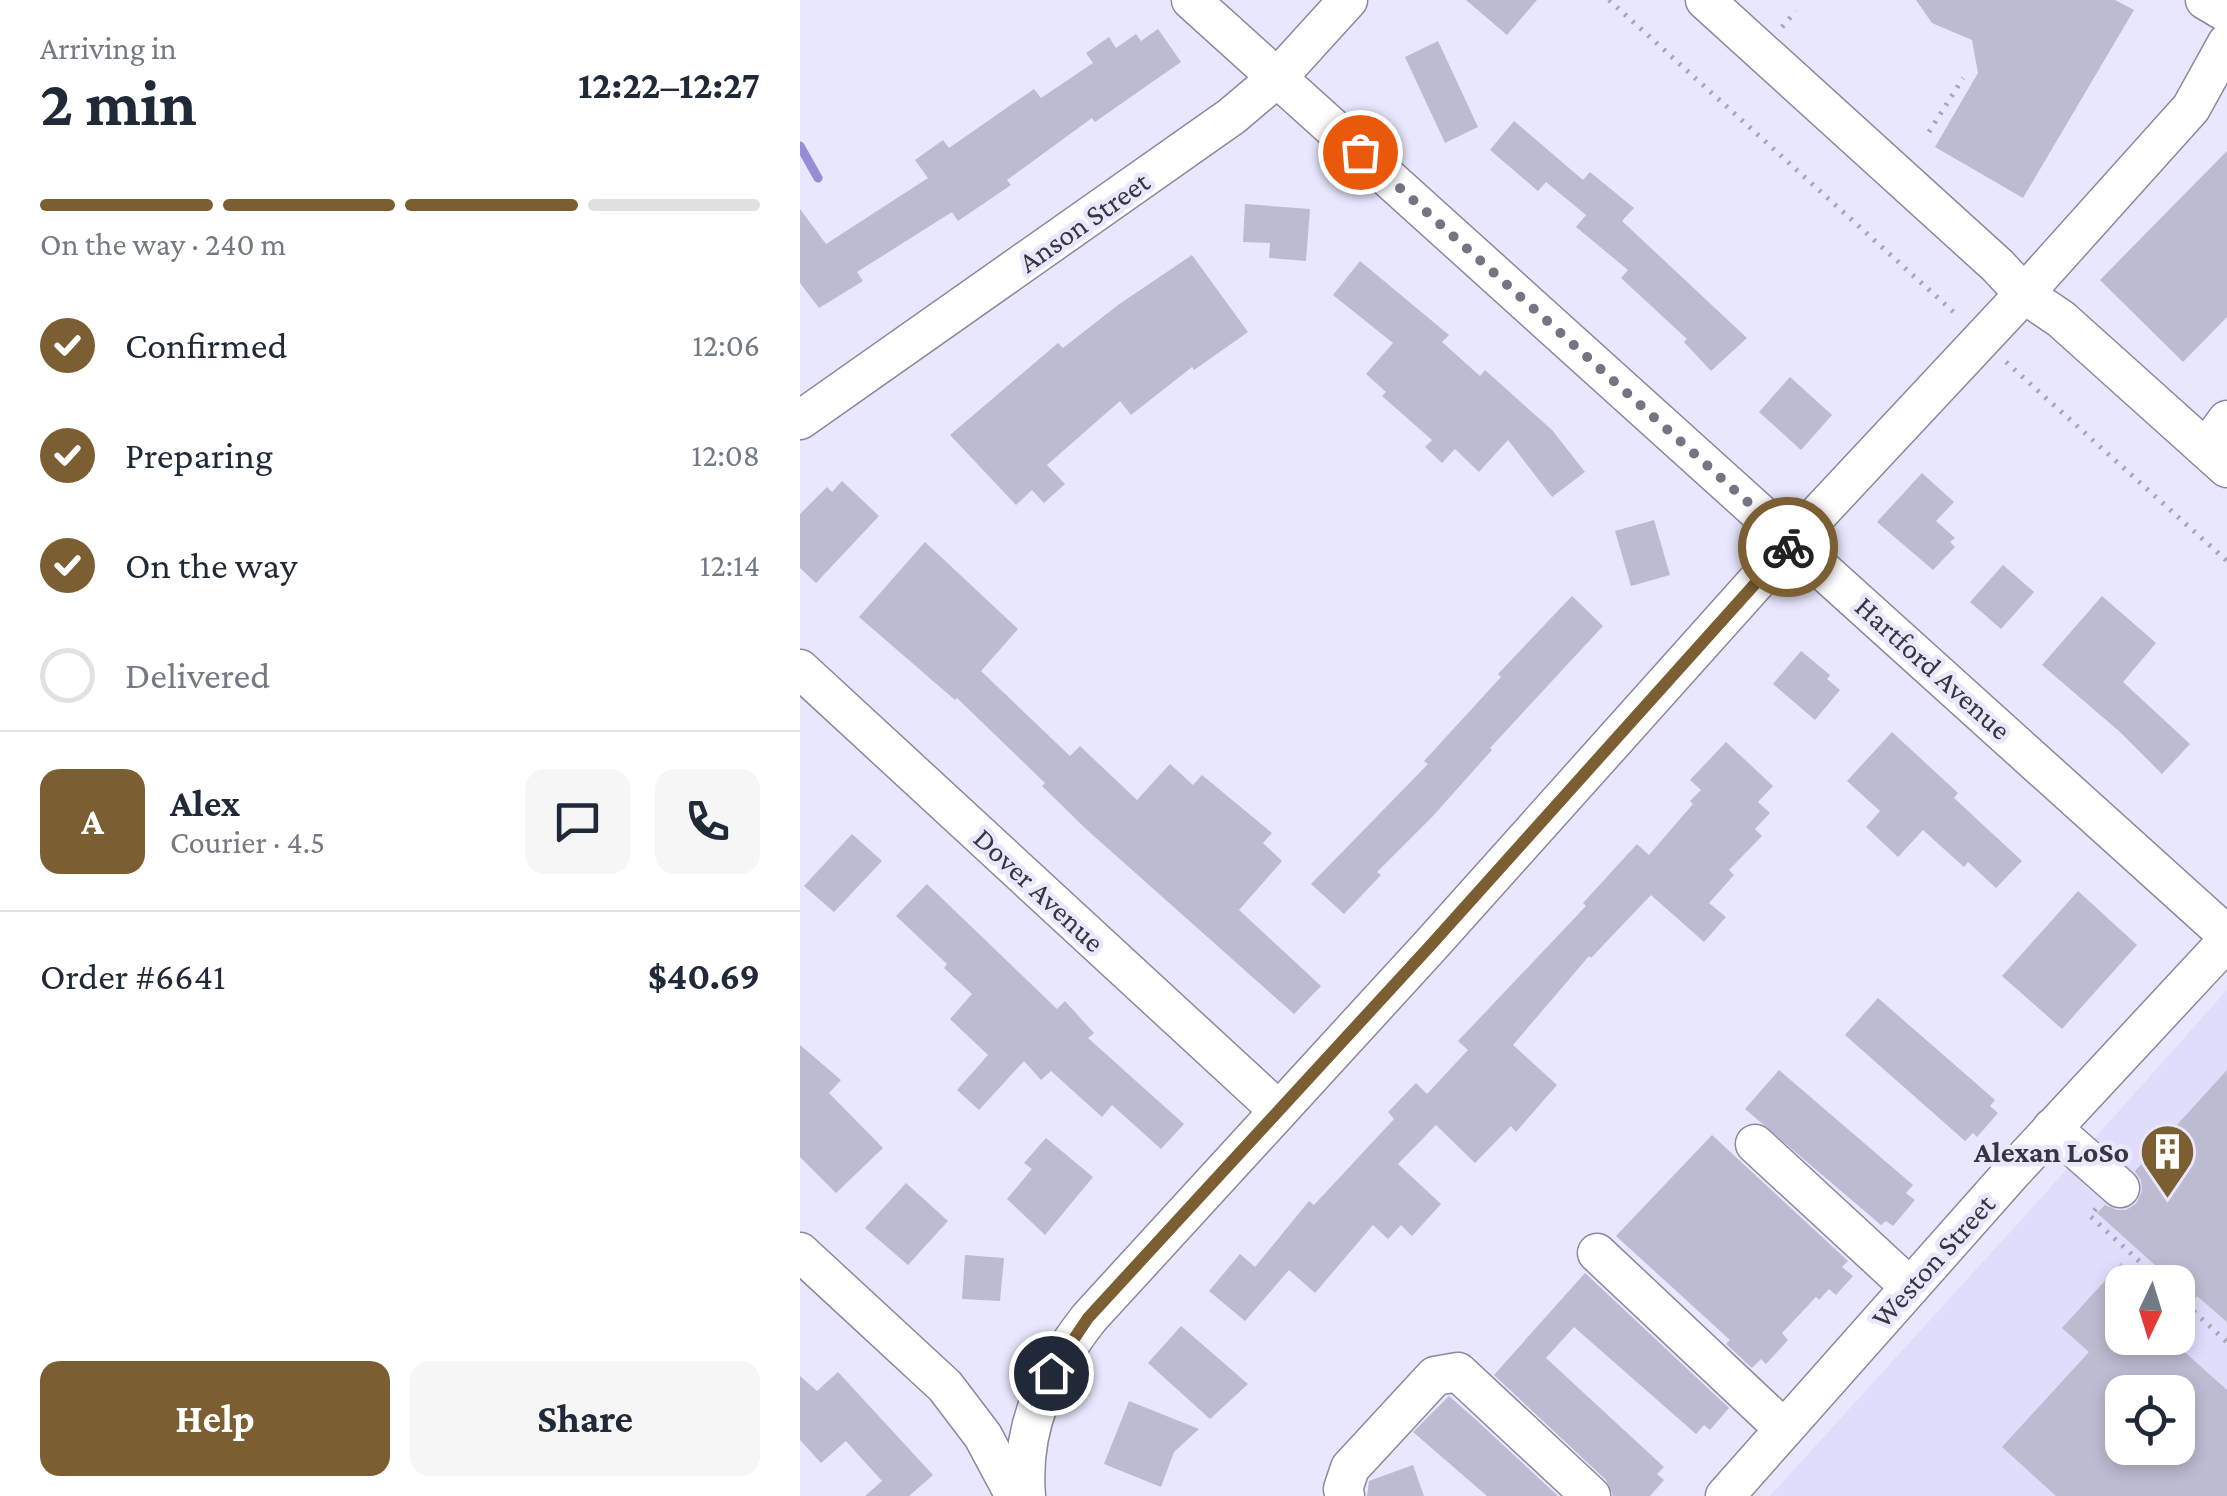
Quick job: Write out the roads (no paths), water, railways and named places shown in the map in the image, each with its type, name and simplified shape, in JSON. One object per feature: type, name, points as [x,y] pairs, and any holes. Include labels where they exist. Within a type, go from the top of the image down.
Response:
[{"type":"street","name":"Hartford Avenue","points":[[1191,0],[2227,938]]},
{"type":"street","name":"Anson Street","points":[[800,420],[1232,116],[1278,76],[1348,0]]},
{"type":"street","points":[[2205,0],[2227,13]]},
{"type":"street","points":[[1716,3],[2024,294],[2220,446]]},
{"type":"street","points":[[1026,1496],[1026,1461],[1034,1416],[1059,1356],[1088,1318],[2191,108],[2227,43]]},
{"type":"street","name":"Dover Avenue","points":[[800,669],[1278,1110]]},
{"type":"street","name":"Weston Street","points":[[1725,1496],[2052,1128],[2227,938]]},
{"type":"street","points":[[2052,1128],[2119,1187]]},
{"type":"street","points":[[1755,1144],[1910,1287]]},
{"type":"street","points":[[800,1252],[945,1386],[983,1436],[1016,1496]]},
{"type":"street","points":[[1597,1252],[1784,1430]]},
{"type":"street","points":[[1346,1496],[1343,1489],[1350,1468],[1434,1376],[1458,1372],[1592,1496]]},
{"type":"waterway","points":[[800,146],[818,178]]},
{"type":"place","name":"Alexan LoSo","points":[[2168,1201]]}]
